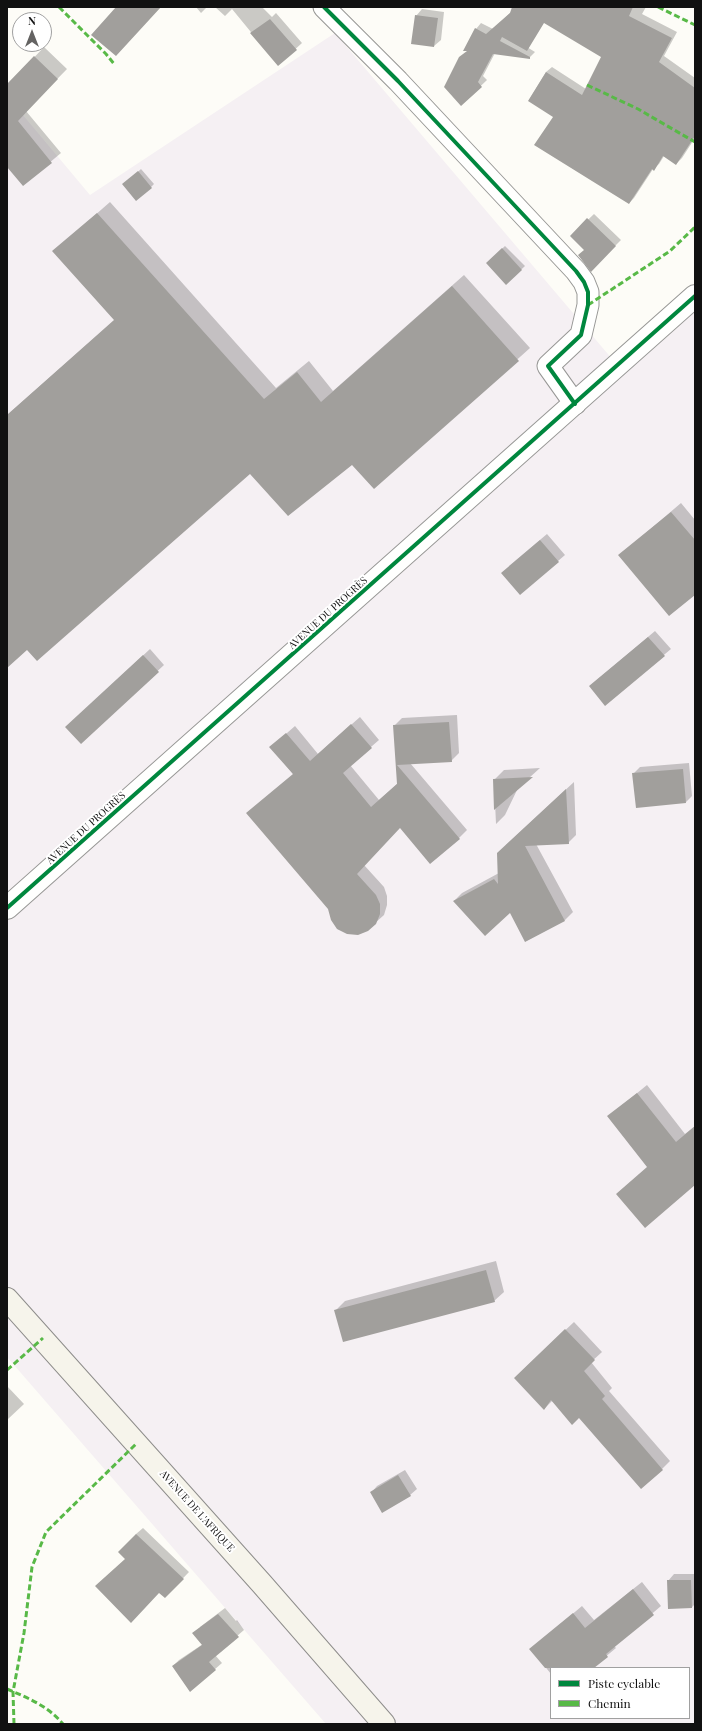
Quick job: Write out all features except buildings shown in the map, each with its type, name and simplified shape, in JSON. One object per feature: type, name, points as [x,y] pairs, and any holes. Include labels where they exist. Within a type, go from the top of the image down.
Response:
[{"type":"main road","name":"AVENUE DE L'AFRIQUE","points":[[7,1299],[262,1584],[384,1724]]},
{"type":"street","points":[[324,7],[398,81],[576,271],[584,282],[588,292],[588,305],[581,335],[548,366],[575,404]]},
{"type":"street","name":"AVENUE DU PROGRÈS","points":[[7,908],[695,296]]},
{"type":"shaded area","points":[[335,33],[613,360],[695,290],[695,1724],[326,1724],[7,1357],[7,96],[90,195]]},
{"type":"marked path","points":[[59,7],[115,65]]},
{"type":"marked path","points":[[658,7],[695,25]]},
{"type":"marked path","points":[[587,85],[638,109],[695,142]]},
{"type":"marked path","points":[[588,305],[670,251],[695,227]]},
{"type":"marked path","points":[[7,1370],[43,1338]]},
{"type":"marked path","points":[[14,1724],[13,1692],[24,1633],[32,1567],[46,1532],[136,1444]]},
{"type":"marked path","points":[[7,1689],[44,1707],[63,1724]]},
{"type":"cycle path","points":[[324,7],[398,81],[576,271],[584,282],[588,292],[588,305],[581,335],[548,366],[575,404]]},
{"type":"cycle path","points":[[7,908],[695,296]]}]
